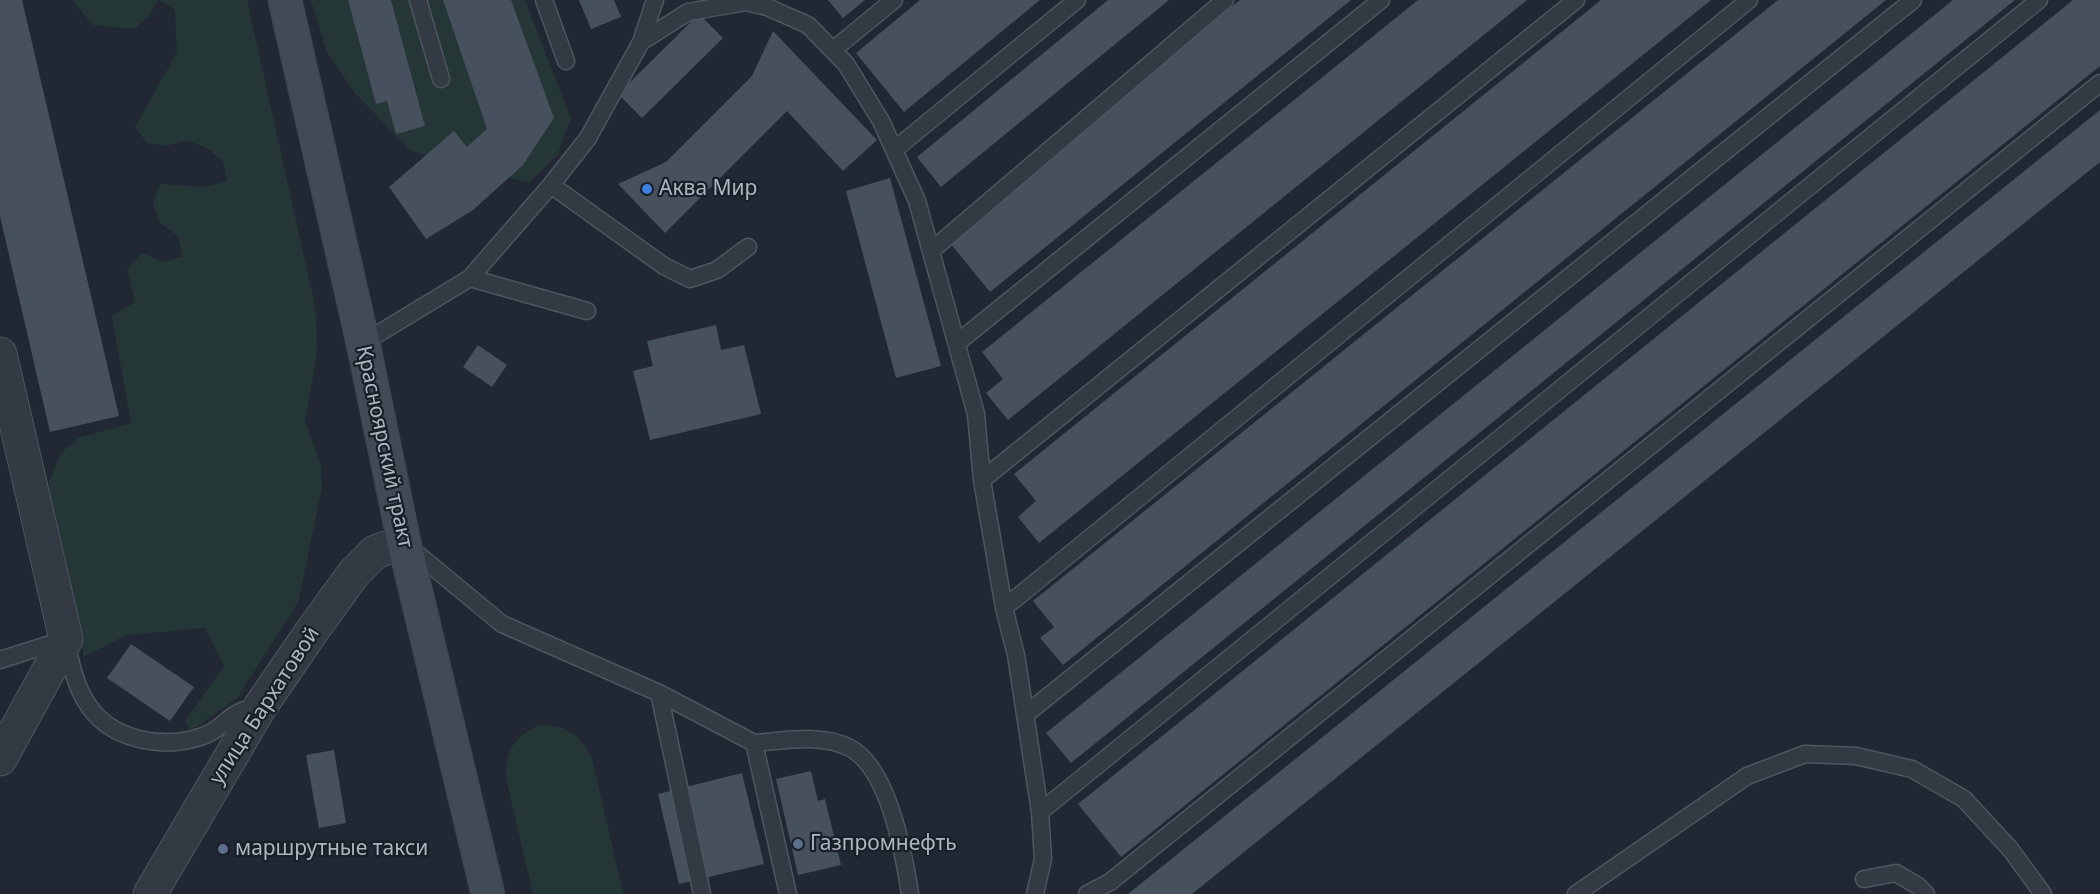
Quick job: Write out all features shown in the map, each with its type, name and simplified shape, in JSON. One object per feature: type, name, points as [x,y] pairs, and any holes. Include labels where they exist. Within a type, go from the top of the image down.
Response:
[{"type":"main road","name":"Красноярский тракт","points":[[285,0],[363,343],[404,542],[488,894]]},
{"type":"street","points":[[0,354],[66,639],[0,759]]},
{"type":"street","name":"улица Бархатовой","points":[[150,894],[261,707],[354,573],[375,552],[404,542]]},
{"type":"lane","points":[[418,0],[441,79]]},
{"type":"lane","points":[[544,0],[566,61]]},
{"type":"lane","points":[[363,343],[470,278],[551,185],[588,138],[641,42],[656,0]]},
{"type":"lane","points":[[833,50],[894,0]]},
{"type":"lane","points":[[894,150],[1077,0]]},
{"type":"lane","points":[[931,251],[1225,0]]},
{"type":"lane","points":[[957,343],[1381,0]]},
{"type":"lane","points":[[982,480],[1576,0]]},
{"type":"lane","points":[[1005,608],[1749,0]]},
{"type":"lane","points":[[1025,715],[1913,0]]},
{"type":"lane","points":[[1040,812],[2039,0]]},
{"type":"lane","points":[[641,42],[688,12],[746,2],[769,4],[808,25],[833,50],[846,64],[881,121],[917,201],[976,414],[982,480],[1005,608],[1016,655],[1040,812],[1043,859],[1035,894]]},
{"type":"lane","points":[[1087,894],[1119,875],[2100,83]]},
{"type":"lane","points":[[551,185],[664,266],[690,279],[717,270],[748,247]]},
{"type":"lane","points":[[470,278],[586,311]]},
{"type":"lane","points":[[404,542],[502,624],[659,693],[754,743],[818,739],[851,748],[880,779],[905,859],[910,894]]},
{"type":"lane","points":[[0,660],[66,639],[72,673],[86,703],[103,721],[124,735],[148,741],[181,742],[206,735],[242,709],[261,707]]},
{"type":"lane","points":[[659,693],[702,894]]},
{"type":"lane","points":[[754,743],[788,894]]},
{"type":"lane","points":[[1576,894],[1747,776],[1805,754],[1856,756],[1912,769],[1965,799],[2012,850],[2043,894]]},
{"type":"lane","points":[[1864,879],[1896,873],[1918,886],[1926,894]]},
{"type":"shaded area","points":[[72,0],[158,0],[148,17],[134,29],[93,25]]},
{"type":"shaded area","points":[[160,0],[247,0],[316,311],[317,354],[305,421],[321,465],[322,487],[298,603],[237,698],[191,731],[185,721],[224,666],[205,628],[126,635],[84,657],[52,509],[49,482],[60,454],[78,438],[131,423],[112,316],[135,302],[127,269],[142,253],[162,262],[183,257],[178,236],[160,223],[153,203],[160,184],[205,187],[227,181],[223,161],[207,148],[187,140],[166,146],[147,143],[135,127],[177,52],[175,10]]},
{"type":"shaded area","points":[[311,0],[525,0],[571,119],[557,155],[529,183],[411,151],[354,92],[327,52]]},
{"type":"shaded area","points":[[539,725],[549,725],[571,732],[592,758],[623,894],[533,894],[506,778],[506,768],[509,753],[517,740]]},
{"type":"building","points":[[0,0],[22,0],[119,416],[50,432],[0,216]]},
{"type":"building","points":[[348,0],[391,0],[425,126],[396,134],[387,101],[376,104]]},
{"type":"building","points":[[443,0],[511,0],[554,118],[523,165],[473,210],[426,239],[389,187],[454,131],[467,147],[487,129]]},
{"type":"building","points":[[579,0],[614,0],[621,17],[591,29]]},
{"type":"building","points":[[828,0],[865,0],[843,18]]},
{"type":"building","points":[[920,0],[1040,0],[904,112],[856,53]]},
{"type":"building","points":[[1108,0],[1169,0],[941,187],[917,157]]},
{"type":"building","points":[[1240,0],[1351,0],[990,292],[946,238]]},
{"type":"building","points":[[1418,0],[1527,0],[1008,420],[986,393],[1003,379],[982,352]]},
{"type":"building","points":[[1601,0],[1711,0],[1039,543],[1018,517],[1036,501],[1014,474]]},
{"type":"building","points":[[1778,0],[1886,0],[1063,665],[1040,638],[1054,627],[1033,601]]},
{"type":"building","points":[[1953,0],[2015,0],[1071,763],[1046,733]]},
{"type":"building","points":[[2073,0],[2100,0],[2100,66],[1121,857],[1078,804]]},
{"type":"building","points":[[699,14],[723,38],[642,118],[618,94]]},
{"type":"building","points":[[773,31],[877,140],[843,171],[787,111],[665,233],[618,184],[666,162],[752,76]]},
{"type":"building","points":[[2100,110],[2100,162],[1192,894],[1128,894]]},
{"type":"building","points":[[890,178],[941,366],[896,378],[846,191]]},
{"type":"building","points":[[716,325],[721,350],[744,345],[761,414],[650,440],[633,371],[653,366],[647,341]]},
{"type":"building","points":[[478,345],[507,365],[492,387],[463,367]]},
{"type":"building","points":[[131,644],[194,687],[170,721],[107,678]]},
{"type":"building","points":[[334,750],[346,823],[319,828],[306,755]]},
{"type":"building","points":[[811,771],[818,801],[825,799],[841,865],[798,875],[776,779]]},
{"type":"building","points":[[742,773],[764,864],[679,884],[658,794]]},
{"type":"place","name":"Аква Мир","points":[[647,189]]},
{"type":"place","name":"Газпромнефть","points":[[798,844]]},
{"type":"place","name":"маршрутные такси","points":[[223,849]]}]
